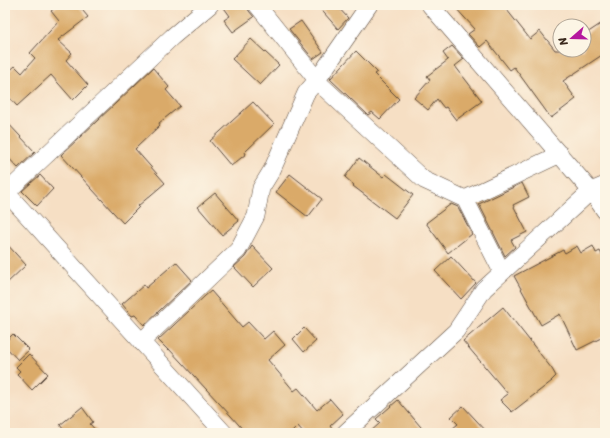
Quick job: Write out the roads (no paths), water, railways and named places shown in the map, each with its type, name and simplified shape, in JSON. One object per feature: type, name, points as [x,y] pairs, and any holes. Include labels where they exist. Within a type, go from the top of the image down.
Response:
[{"type":"street","points":[[210,5],[172,37],[6,192],[224,433]]},
{"type":"street","points":[[257,5],[317,80],[424,180],[465,199],[502,272]]},
{"type":"street","points":[[142,342],[238,250],[256,216],[261,188],[272,170],[306,93],[317,80],[369,5]]},
{"type":"street","points":[[430,5],[560,154],[598,188],[605,211]]},
{"type":"street","points":[[465,199],[560,154]]},
{"type":"street","points":[[345,433],[456,331],[484,288],[598,188]]}]
